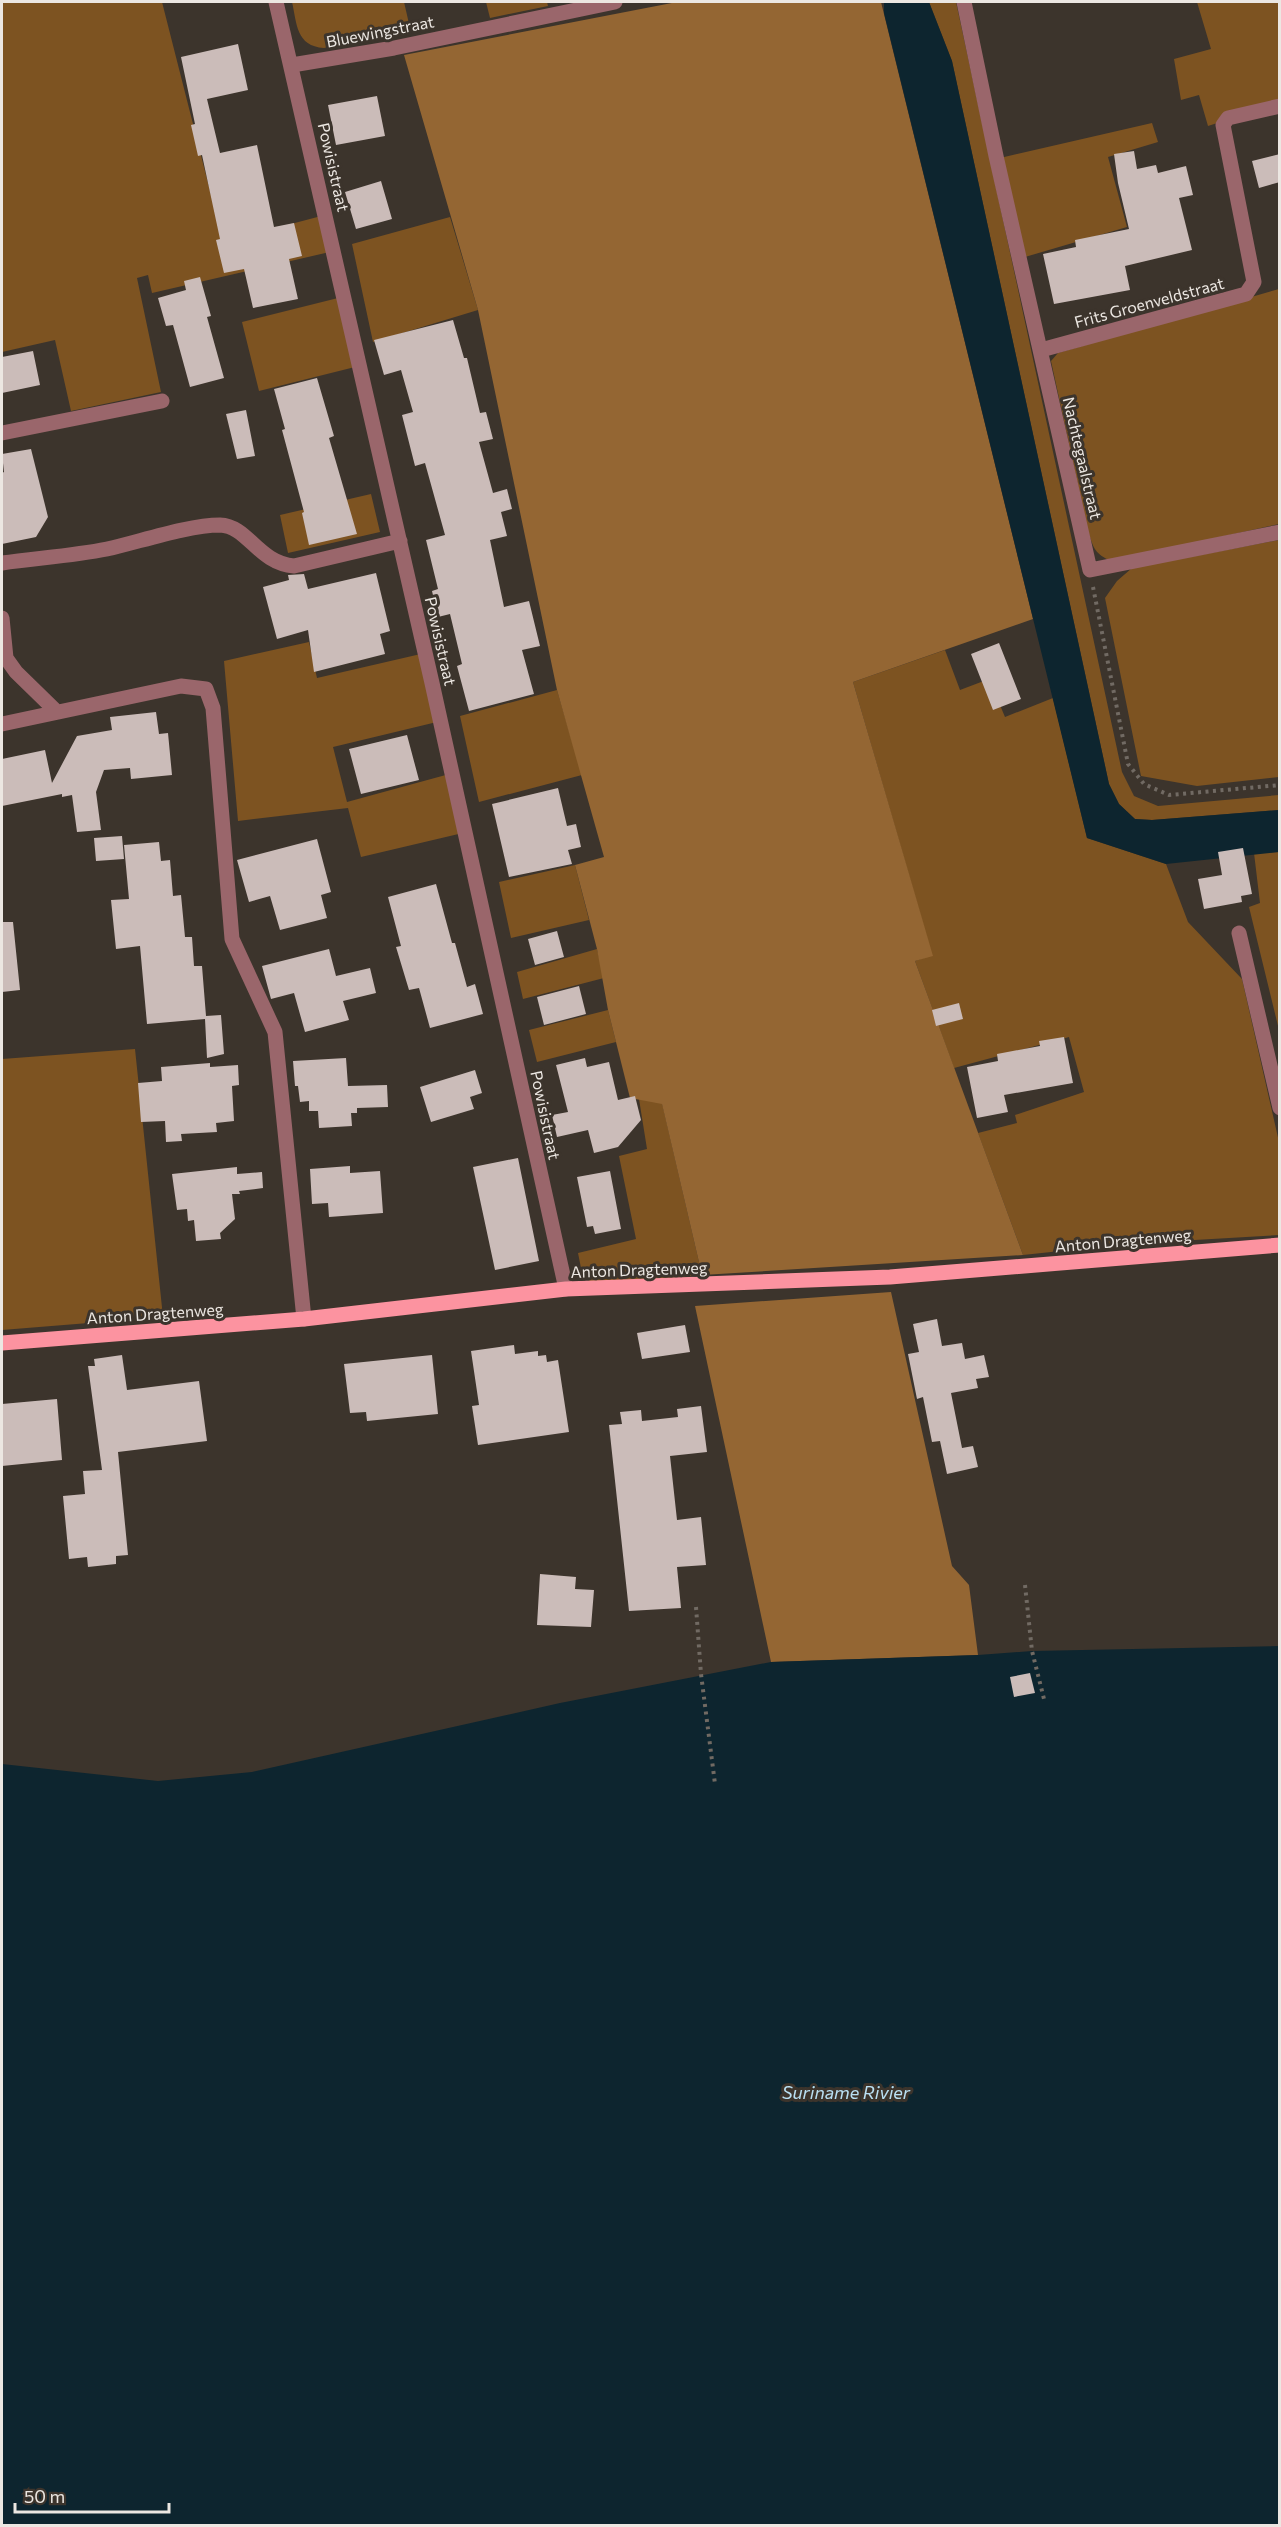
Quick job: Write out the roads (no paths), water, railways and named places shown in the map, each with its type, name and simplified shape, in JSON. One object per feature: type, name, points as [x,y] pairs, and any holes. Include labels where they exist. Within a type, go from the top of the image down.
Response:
[{"type":"main road","name":"Anton Dragtenweg","points":[[2,1343],[304,1319],[566,1289],[890,1276],[1280,1245]]},
{"type":"street","name":"Powisistraat","points":[[276,2],[400,541],[566,1289]]},
{"type":"street","name":"Bluewingstraat","points":[[292,65],[394,48],[615,2]]},
{"type":"street","name":"Nachtegaalstraat","points":[[964,2],[996,156],[1090,570],[1280,532]]},
{"type":"street","name":"Frits Groenveldstraat","points":[[1041,350],[1246,294],[1254,282],[1223,125],[1228,118],[1280,106]]},
{"type":"street","points":[[2,433],[162,401]]},
{"type":"street","points":[[2,563],[103,549],[202,527],[222,525],[240,532],[266,556],[284,565],[294,566],[400,541]]},
{"type":"street","points":[[2,618],[6,658],[16,672],[57,712]]},
{"type":"street","points":[[2,724],[181,686],[206,689],[213,708],[232,939],[275,1032],[304,1319]]},
{"type":"street","points":[[1239,933],[1280,1108]]},
{"type":"water","points":[[884,2],[929,2],[952,61],[1109,784],[1119,804],[1135,819],[1152,820],[1279,810],[1279,852],[1166,864],[1087,838],[884,13]]},
{"type":"water","name":"Suriname Rivier","points":[[1279,1646],[1279,2525],[2,2526],[2,1764],[158,1781],[252,1772],[560,1703],[771,1662],[1032,1651]]}]
